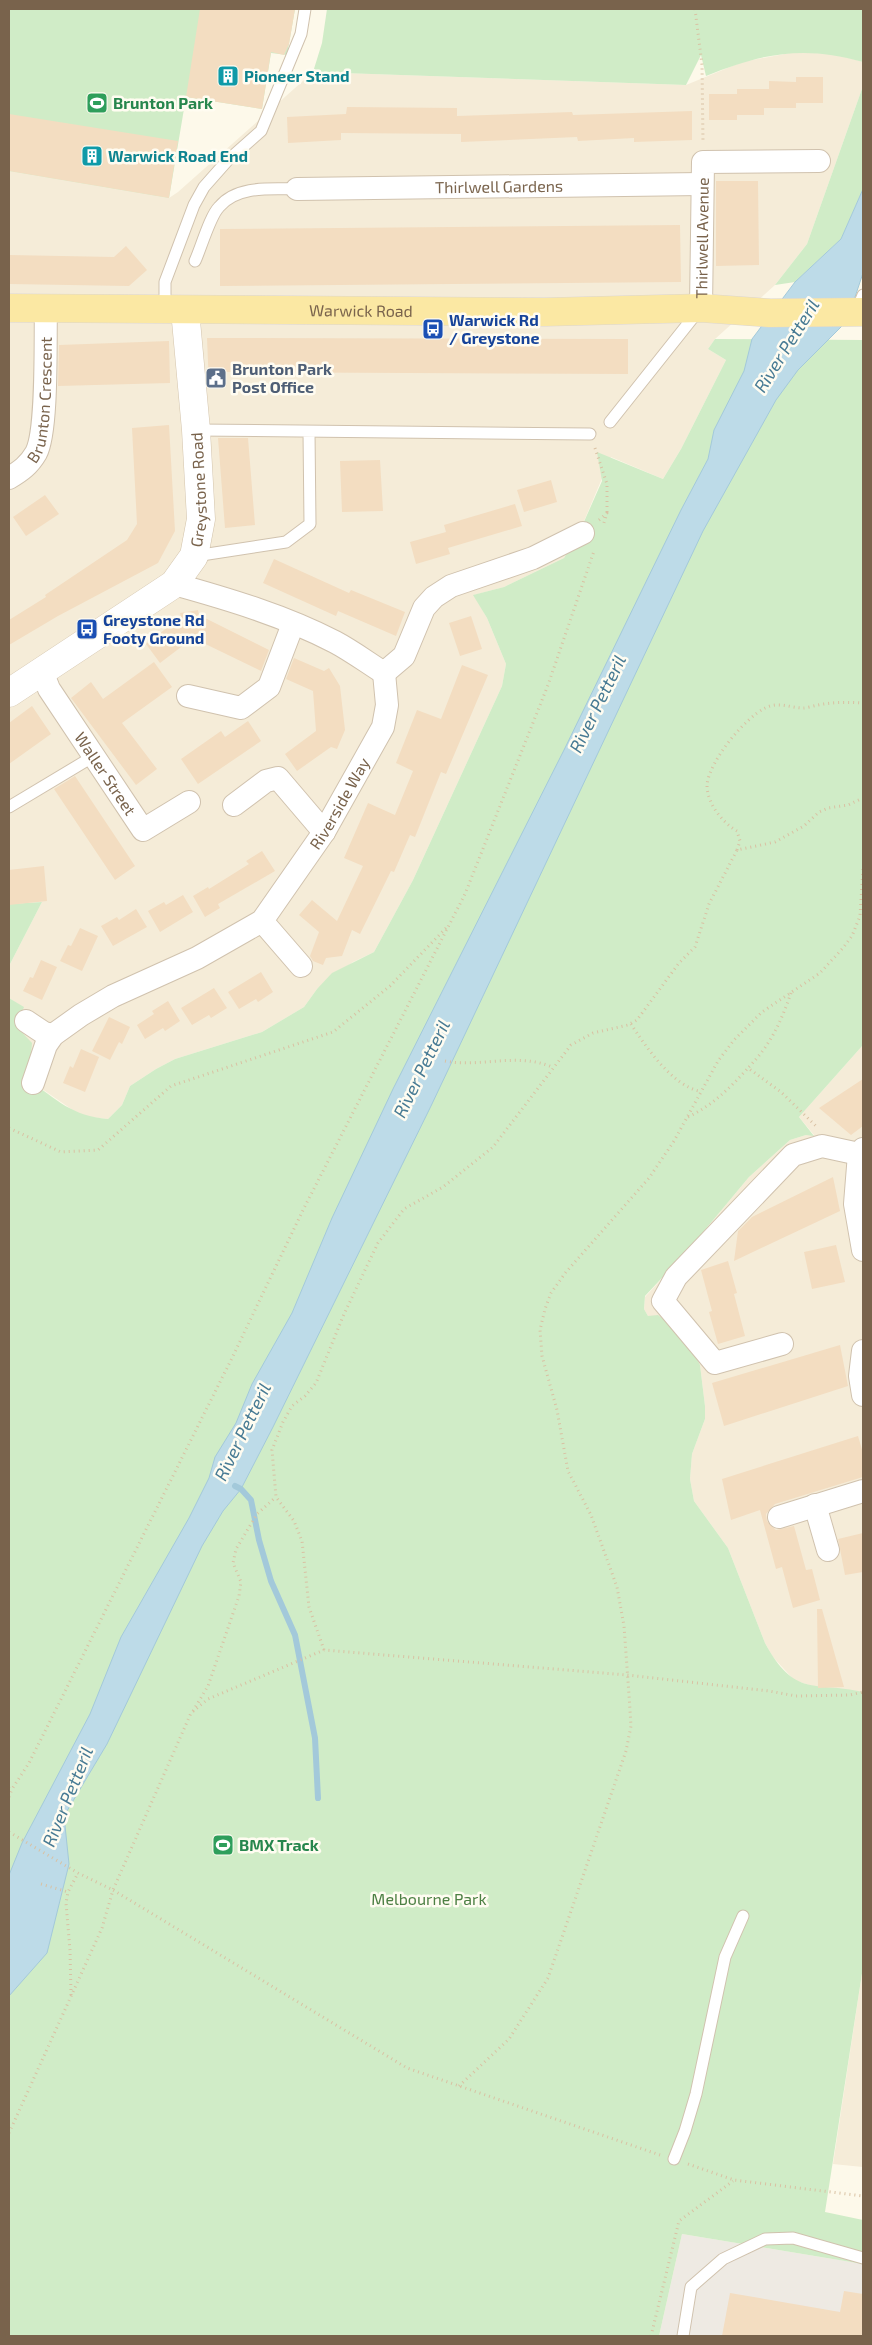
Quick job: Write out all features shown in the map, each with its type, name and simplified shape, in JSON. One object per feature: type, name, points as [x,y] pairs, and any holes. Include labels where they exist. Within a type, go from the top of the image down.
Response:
[{"type":"main road","name":"Warwick Road","points":[[9,308],[545,312],[701,308],[770,313],[861,306]]},
{"type":"street","name":"Thirlwell Avenue","points":[[701,308],[702,173],[818,161]]},
{"type":"street","name":"Thirlwell Gardens","points":[[297,189],[702,173]]},
{"type":"street","name":"Brunton Crescent","points":[[9,478],[28,466],[38,451],[42,428],[46,308]]},
{"type":"street","name":"Greystone Road","points":[[9,693],[174,584],[194,556],[201,519],[196,430],[175,310]]},
{"type":"street","points":[[174,584],[217,596],[336,642],[384,673],[404,656],[424,608],[434,597],[451,586],[593,538]]},
{"type":"street","points":[[188,696],[241,708],[269,687],[293,624]]},
{"type":"street","name":"Waller Street","points":[[42,671],[49,689],[143,830],[189,802]]},
{"type":"street","name":"Riverside Way","points":[[53,1035],[113,996],[197,958],[262,921],[324,832],[384,727],[387,705],[384,673]]},
{"type":"street","points":[[234,806],[266,780],[278,778],[324,832]]},
{"type":"street","points":[[262,921],[302,966]]},
{"type":"street","points":[[26,1022],[44,1033],[53,1035],[46,1045],[33,1083]]},
{"type":"street","points":[[782,1344],[715,1363],[663,1301],[676,1277],[793,1155],[822,1146],[861,1152],[855,1204],[863,1250]]},
{"type":"street","points":[[863,1351],[860,1376],[863,1395]]},
{"type":"street","points":[[779,1517],[863,1490]]},
{"type":"street","points":[[815,1505],[828,1550]]},
{"type":"lane","points":[[175,310],[165,282],[194,205],[204,187],[227,161],[261,131],[301,34],[305,9]]},
{"type":"lane","points":[[195,261],[217,208],[232,196],[268,189],[297,189]]},
{"type":"lane","points":[[610,422],[701,308]]},
{"type":"lane","points":[[196,430],[590,434]]},
{"type":"lane","points":[[194,556],[286,542],[310,524],[309,432]]},
{"type":"lane","points":[[9,807],[94,756]]},
{"type":"lane","points":[[674,2159],[696,2094],[725,1957],[742,1916]]},
{"type":"lane","points":[[683,2336],[691,2287],[723,2259],[765,2239],[792,2238],[863,2258]]},
{"type":"path","points":[[695,9],[702,65],[702,173]]},
{"type":"path","points":[[9,1797],[10,1789],[29,1763],[222,1378],[303,1210],[465,894],[548,685],[593,538],[607,513],[607,484],[590,434]]},
{"type":"path","points":[[593,538],[607,513]]},
{"type":"path","points":[[324,1650],[309,1607],[302,1541],[294,1521],[276,1497],[272,1450],[283,1422],[292,1406],[305,1396],[316,1383],[344,1314],[378,1243],[404,1209],[442,1186],[493,1147],[552,1067],[571,1045],[593,1033],[631,1024],[637,1020],[673,970],[696,947],[709,904],[740,841],[737,831],[725,824],[713,807],[707,786],[713,766],[734,736],[752,716],[767,707],[781,704],[802,708],[843,702],[863,703]]},
{"type":"path","points":[[737,850],[775,842],[804,826],[819,812],[828,808],[848,806],[863,798]]},
{"type":"path","points":[[459,2086],[509,2039],[548,1978],[626,1751],[631,1726],[624,1626],[617,1587],[591,1515],[568,1471],[557,1410],[542,1356],[540,1330],[551,1293],[590,1244],[649,1178],[674,1141],[688,1117],[699,1091],[718,1061],[746,1027],[762,1012],[820,973],[852,936],[860,916],[863,868]]},
{"type":"path","points":[[9,1128],[61,1152],[98,1150],[171,1086],[333,1032],[390,986],[449,926]]},
{"type":"path","points":[[688,1117],[706,1109],[728,1090],[765,1050],[780,1026],[791,993]]},
{"type":"path","points":[[631,1024],[662,1066],[689,1089],[699,1091]]},
{"type":"path","points":[[445,1061],[463,1065],[505,1060],[527,1061],[552,1067]]},
{"type":"path","points":[[748,1068],[781,1092],[815,1123],[822,1136],[822,1146]]},
{"type":"path","points":[[9,2133],[102,1928],[113,1890],[191,1714],[208,1686],[230,1628],[239,1596],[241,1582],[233,1564],[236,1549],[257,1514],[276,1497]]},
{"type":"path","points":[[191,1714],[208,1699],[253,1678],[324,1650],[627,1674],[796,1696],[850,1695],[863,1692]]},
{"type":"path","points":[[10,1833],[78,1873],[113,1890],[407,2068],[734,2180],[863,2196]]},
{"type":"path","points":[[71,1997],[70,1950],[66,1904],[68,1892],[78,1873]]},
{"type":"path","points":[[41,1884],[68,1892]]},
{"type":"path","points":[[650,2336],[678,2221],[734,2180]]},
{"type":"shaded area","points":[[795,52],[835,54],[863,62],[863,86],[807,244],[775,285],[715,339],[708,349],[726,360],[681,449],[663,479],[611,457],[579,533],[564,558],[504,587],[474,595],[487,618],[506,664],[502,686],[413,880],[374,952],[353,962],[317,989],[304,1007],[262,1032],[175,1059],[156,1069],[130,1086],[122,1105],[108,1119],[77,1113],[29,1080],[15,1026],[23,1007],[9,998],[9,966],[42,902],[9,904],[9,171],[169,198],[313,72],[686,85],[742,62]]},
{"type":"shaded area","points":[[863,1045],[863,1692],[818,1688],[794,1680],[773,1657],[765,1643],[728,1548],[694,1501],[690,1479],[692,1454],[705,1419],[700,1365],[648,1316],[644,1309],[645,1297],[689,1249],[749,1177],[790,1140],[806,1135],[814,1135],[799,1117]]},
{"type":"shaded area","points":[[863,1967],[863,2167],[833,2164]]},
{"type":"shaded area","points":[[682,2234],[863,2264],[863,2336],[659,2336]]},
{"type":"green space","name":"Brunton Park","points":[[9,9],[295,9],[287,55],[271,53],[262,109],[186,97],[169,198],[9,171]]},
{"type":"green space","points":[[327,9],[863,9],[863,62],[821,54],[783,54],[746,62],[706,76],[701,55],[686,85],[313,72],[322,43]]},
{"type":"green space","points":[[863,86],[863,189],[841,239],[795,282],[775,285],[807,244]]},
{"type":"green space","name":"Melbourne Park","points":[[715,339],[863,340],[863,1045],[799,1117],[814,1136],[806,1135],[790,1140],[749,1177],[689,1249],[645,1296],[644,1309],[648,1316],[658,1315],[673,1327],[692,1349],[700,1365],[705,1419],[692,1454],[690,1479],[694,1501],[728,1548],[765,1643],[786,1672],[796,1680],[806,1684],[863,1692],[863,1967],[825,2212],[863,2220],[863,2264],[682,2234],[659,2336],[9,2336],[9,998],[24,1007],[16,1026],[32,1043],[29,1080],[75,1111],[108,1119],[122,1105],[130,1086],[156,1069],[175,1059],[262,1032],[304,1007],[332,973],[374,952],[413,880],[502,686],[506,664],[487,618],[473,595],[504,587],[564,558],[579,533],[602,481],[597,452],[663,479],[681,449],[726,360],[708,349]]},
{"type":"green space","points":[[42,902],[9,966],[9,904]]},
{"type":"water","name":"River Petteril","points":[[863,189],[863,273],[847,321],[798,370],[776,400],[703,531],[431,1106],[273,1427],[241,1489],[223,1511],[202,1546],[107,1744],[64,1816],[69,1864],[47,1953],[9,1996],[9,1875],[22,1843],[90,1714],[121,1637],[189,1518],[209,1478],[215,1457],[236,1423],[252,1384],[292,1313],[332,1218],[393,1089],[708,459],[714,430],[744,371],[752,339],[795,282],[841,239]]},
{"type":"building","name":"Pioneer Stand","points":[[200,9],[295,9],[289,44],[284,55],[271,52],[262,109],[186,97]]},
{"type":"building","points":[[796,77],[823,77],[823,103],[796,103],[796,108],[764,108],[764,115],[737,115],[737,120],[709,120],[709,94],[737,94],[737,89],[769,89],[769,81],[796,82]]},
{"type":"building","points":[[347,107],[457,108],[457,116],[572,112],[573,115],[692,111],[692,140],[634,142],[634,138],[578,141],[577,137],[461,142],[461,134],[341,133],[341,140],[288,143],[287,117],[346,114]]},
{"type":"building","name":"Warwick Road End","points":[[9,114],[178,141],[169,198],[9,171]]},
{"type":"building","points":[[716,181],[758,181],[759,265],[716,266]]},
{"type":"building","points":[[680,225],[681,282],[220,286],[220,229]]},
{"type":"building","points":[[126,246],[147,270],[129,286],[9,284],[9,255],[114,257]]},
{"type":"building","points":[[207,338],[628,339],[628,374],[226,372],[227,386],[209,386]]},
{"type":"building","points":[[169,341],[170,383],[58,386],[59,345]]},
{"type":"building","points":[[169,425],[175,531],[158,563],[58,616],[9,645],[9,620],[46,597],[45,595],[127,540],[137,524],[132,428]]},
{"type":"building","points":[[218,438],[248,438],[255,525],[225,528]]},
{"type":"building","points":[[380,460],[383,511],[342,512],[340,461]]},
{"type":"building","points":[[551,480],[557,502],[524,512],[517,490]]},
{"type":"building","points":[[45,495],[59,514],[26,536],[13,517]]},
{"type":"building","points":[[515,504],[522,526],[448,548],[450,554],[416,564],[410,542],[446,532],[444,525]]},
{"type":"building","points":[[274,559],[349,593],[351,590],[405,612],[396,636],[338,611],[336,616],[263,583]]},
{"type":"building","points":[[198,610],[199,615],[269,650],[261,671],[193,638],[160,663],[146,644],[181,617],[180,613]]},
{"type":"building","points":[[471,616],[482,649],[460,656],[449,623]]},
{"type":"building","points":[[294,658],[324,671],[329,668],[340,686],[345,730],[337,749],[331,747],[297,771],[285,754],[316,731],[313,691],[286,679]]},
{"type":"building","points":[[154,662],[172,687],[122,723],[157,769],[136,785],[71,698],[91,682],[103,699]]},
{"type":"building","points":[[462,665],[488,675],[446,774],[441,772],[415,837],[410,835],[394,872],[391,871],[360,934],[352,930],[342,956],[326,958],[323,965],[313,961],[310,956],[319,932],[299,915],[312,900],[337,921],[363,866],[344,858],[368,803],[395,815],[413,771],[396,763],[417,710],[441,719]]},
{"type":"building","points":[[32,706],[51,734],[9,764],[9,723]]},
{"type":"building","points":[[248,721],[261,741],[198,784],[181,759],[221,731],[225,737]]},
{"type":"building","points":[[75,776],[135,866],[115,880],[54,789]]},
{"type":"building","points":[[262,851],[275,871],[218,904],[220,908],[205,917],[193,896],[208,887],[209,889],[249,864],[246,861]]},
{"type":"building","points":[[44,866],[47,901],[9,905],[9,870]]},
{"type":"building","points":[[183,895],[193,912],[160,932],[148,911],[164,902],[166,905]]},
{"type":"building","points":[[136,909],[147,927],[113,946],[101,926],[117,917],[119,920]]},
{"type":"building","points":[[80,928],[98,936],[82,971],[60,961],[68,945],[71,946]]},
{"type":"building","points":[[41,960],[57,967],[42,1000],[23,991],[30,977],[33,978]]},
{"type":"building","points":[[261,972],[273,992],[258,1002],[256,999],[239,1009],[228,992]]},
{"type":"building","points":[[214,988],[227,1008],[211,1018],[209,1015],[192,1025],[181,1008]]},
{"type":"building","points":[[168,1001],[180,1021],[165,1031],[163,1028],[145,1039],[137,1025],[154,1014],[152,1011]]},
{"type":"building","points":[[109,1017],[130,1027],[122,1044],[119,1042],[110,1060],[92,1051]]},
{"type":"building","points":[[81,1049],[99,1057],[85,1092],[63,1083],[70,1066],[73,1068]]},
{"type":"building","points":[[863,1079],[863,1126],[851,1135],[819,1108]]},
{"type":"building","points":[[833,1177],[840,1211],[734,1261],[738,1231],[752,1217]]},
{"type":"building","points":[[836,1245],[845,1282],[812,1289],[804,1252]]},
{"type":"building","points":[[728,1261],[737,1293],[734,1294],[745,1336],[718,1344],[709,1312],[712,1311],[701,1270]]},
{"type":"building","points":[[840,1345],[848,1386],[724,1426],[712,1383]]},
{"type":"building","points":[[858,1436],[863,1453],[863,1477],[775,1504],[766,1514],[767,1521],[776,1530],[794,1526],[806,1570],[812,1569],[820,1600],[793,1608],[782,1567],[776,1569],[760,1510],[731,1520],[722,1479]]},
{"type":"building","points":[[863,1533],[863,1572],[845,1575],[838,1539]]},
{"type":"building","points":[[817,1609],[822,1609],[844,1687],[818,1688]]},
{"type":"building","points":[[844,2291],[863,2294],[863,2336],[722,2336],[730,2293],[840,2312]]},
{"type":"waterway","name":"River Petteril","points":[[235,1486],[241,1489],[251,1500],[259,1540],[271,1581],[295,1635],[315,1738],[318,1798]]},
{"type":"place","name":"Pioneer Stand","points":[[228,76]]},
{"type":"place","name":"Brunton Park","points":[[97,103]]},
{"type":"place","name":"Warwick Road End","points":[[92,156]]},
{"type":"place","name":"Warwick Rd / Greystone","points":[[433,329]]},
{"type":"place","name":"Brunton Park Post Office","points":[[216,378]]},
{"type":"place","name":"Greystone Rd Footy Ground","points":[[87,629]]},
{"type":"place","name":"BMX Track","points":[[223,1845]]}]
